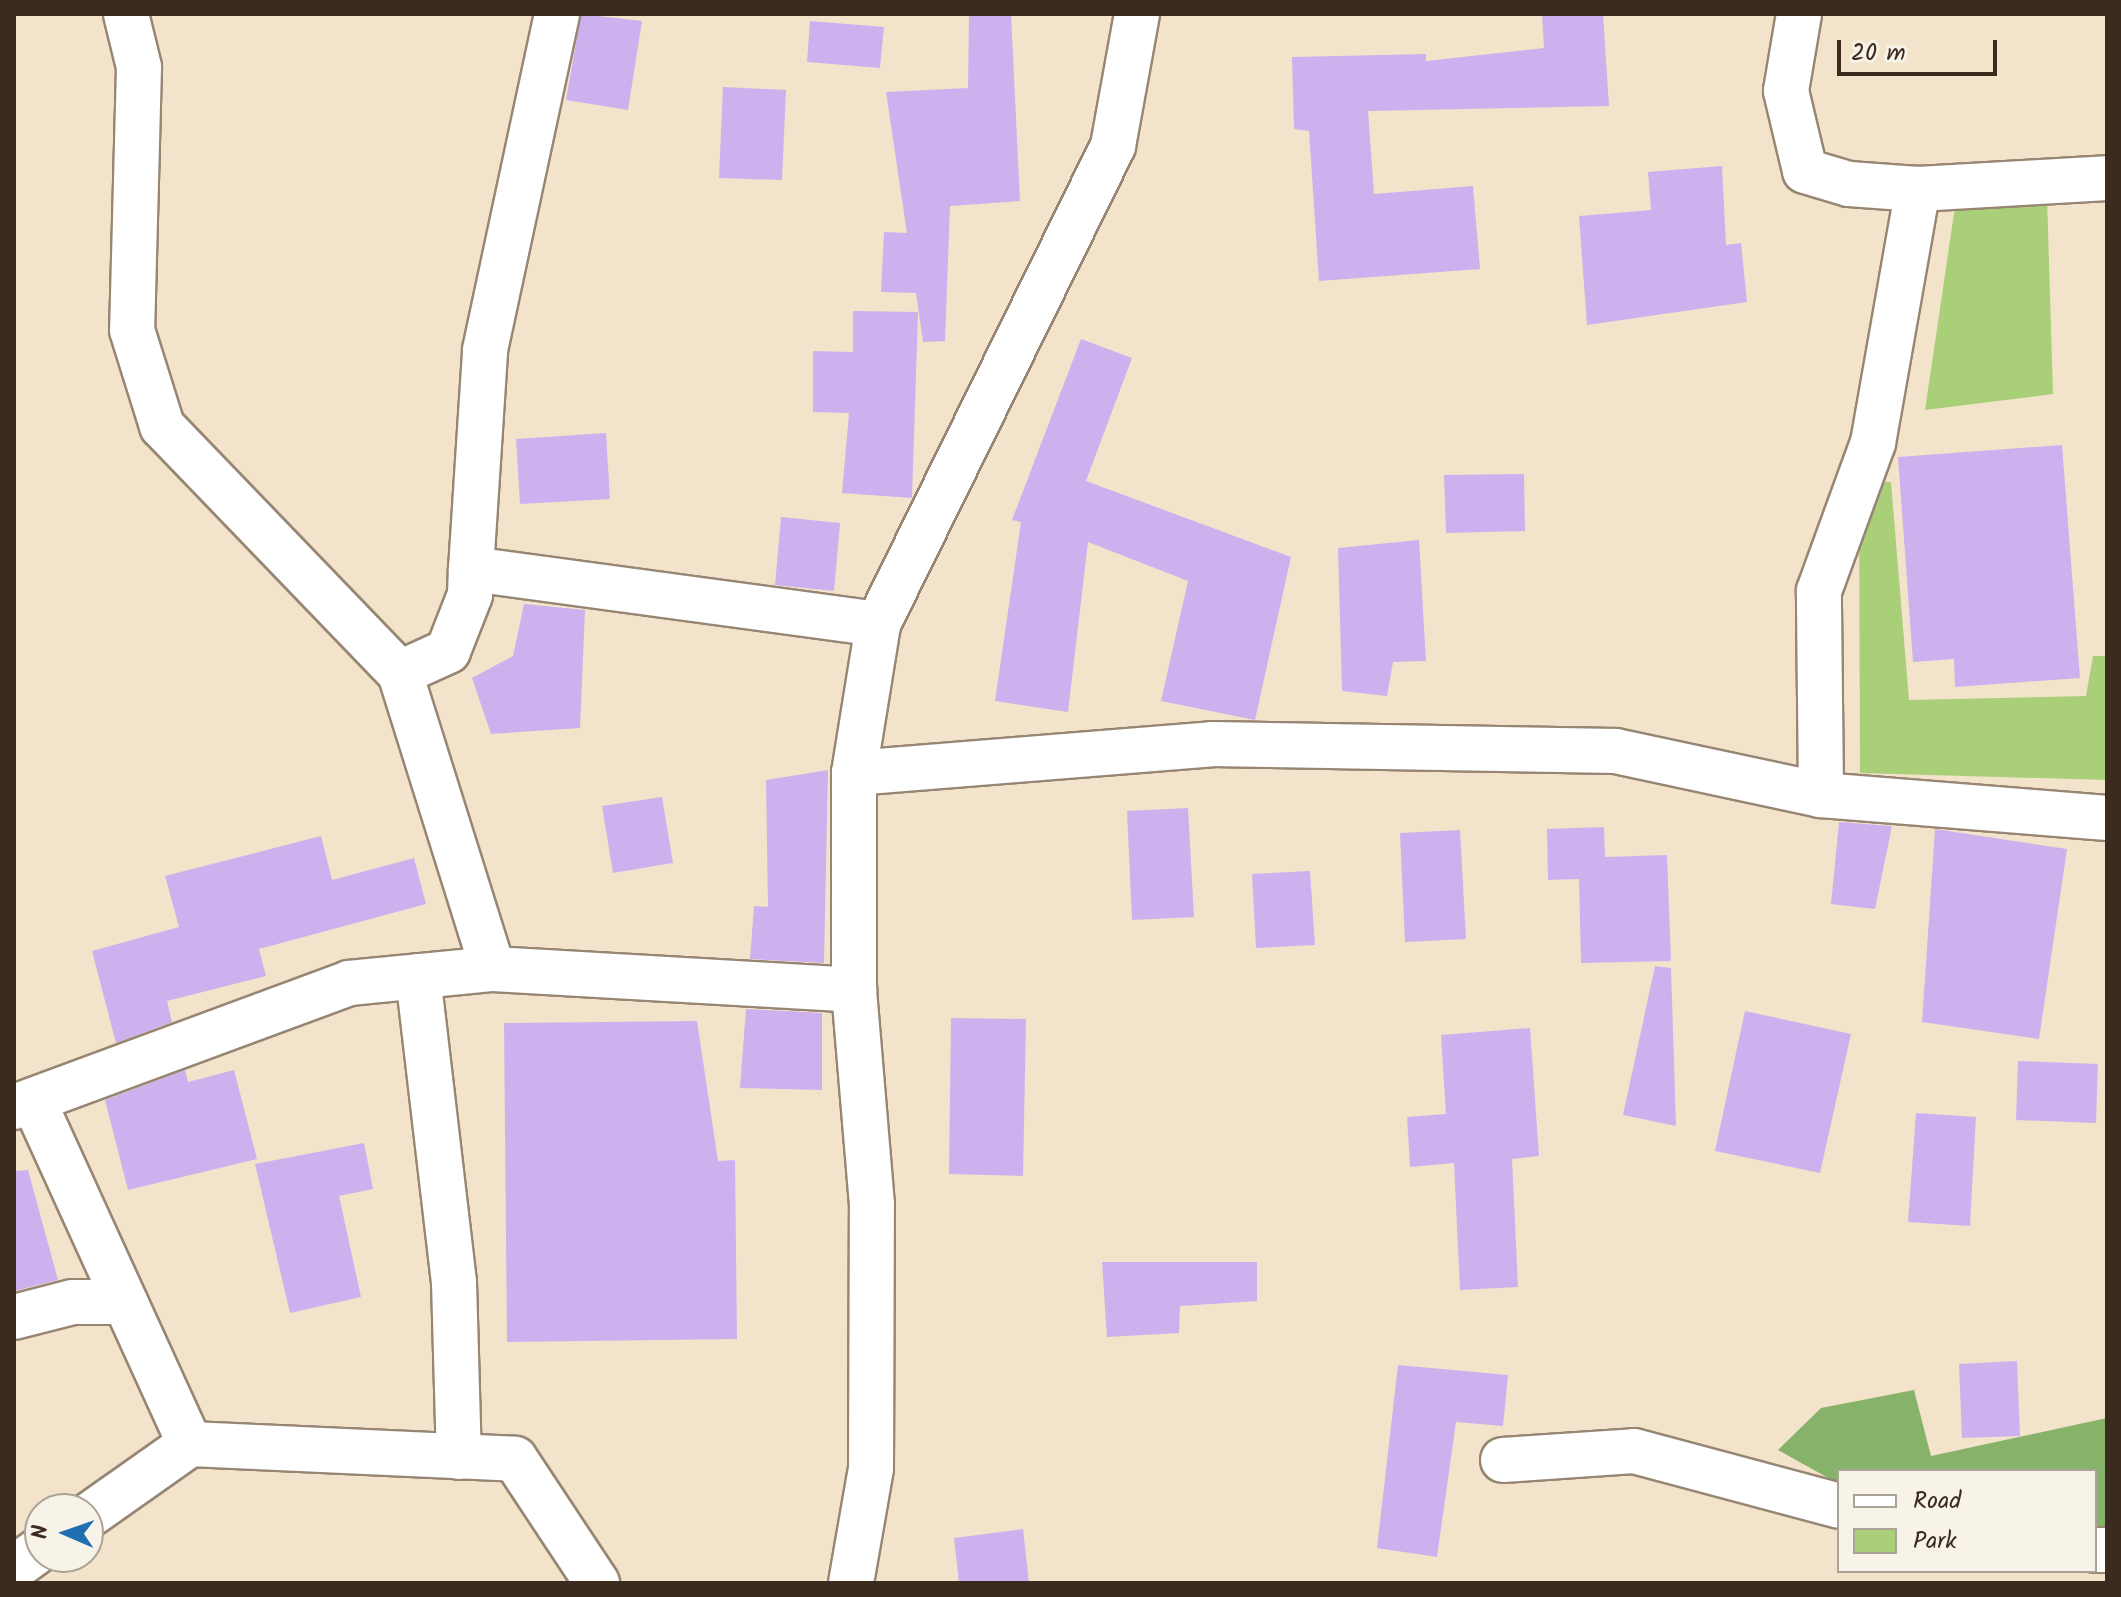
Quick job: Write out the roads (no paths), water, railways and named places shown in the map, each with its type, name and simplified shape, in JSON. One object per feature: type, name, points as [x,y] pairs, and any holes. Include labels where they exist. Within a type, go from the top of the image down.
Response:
[{"type":"street","points":[[126,14],[139,67],[132,330],[162,426],[400,673],[493,969]]},
{"type":"street","points":[[400,673],[448,651],[470,595],[485,350],[557,14]]},
{"type":"street","points":[[851,1583],[871,1468],[872,1205],[854,990],[854,773],[878,624],[1113,146],[1137,14]]},
{"type":"street","points":[[1799,14],[1786,91],[1805,171],[1849,184],[1918,189],[2107,178]]},
{"type":"street","points":[[1821,795],[1819,591],[1873,443],[1913,248],[1918,189]]},
{"type":"street","points":[[471,569],[878,624]]},
{"type":"street","points":[[854,773],[1212,744],[1616,751],[1821,795],[2107,818]]},
{"type":"street","points":[[190,1444],[125,1302],[24,1104],[349,983],[493,969],[854,990]]},
{"type":"street","points":[[418,976],[454,1282],[459,1457]]},
{"type":"street","points":[[14,1317],[73,1302],[125,1302]]},
{"type":"street","points":[[104,1505],[190,1444],[515,1459],[597,1583]]},
{"type":"street","points":[[1503,1460],[1634,1451],[1837,1505]]}]
